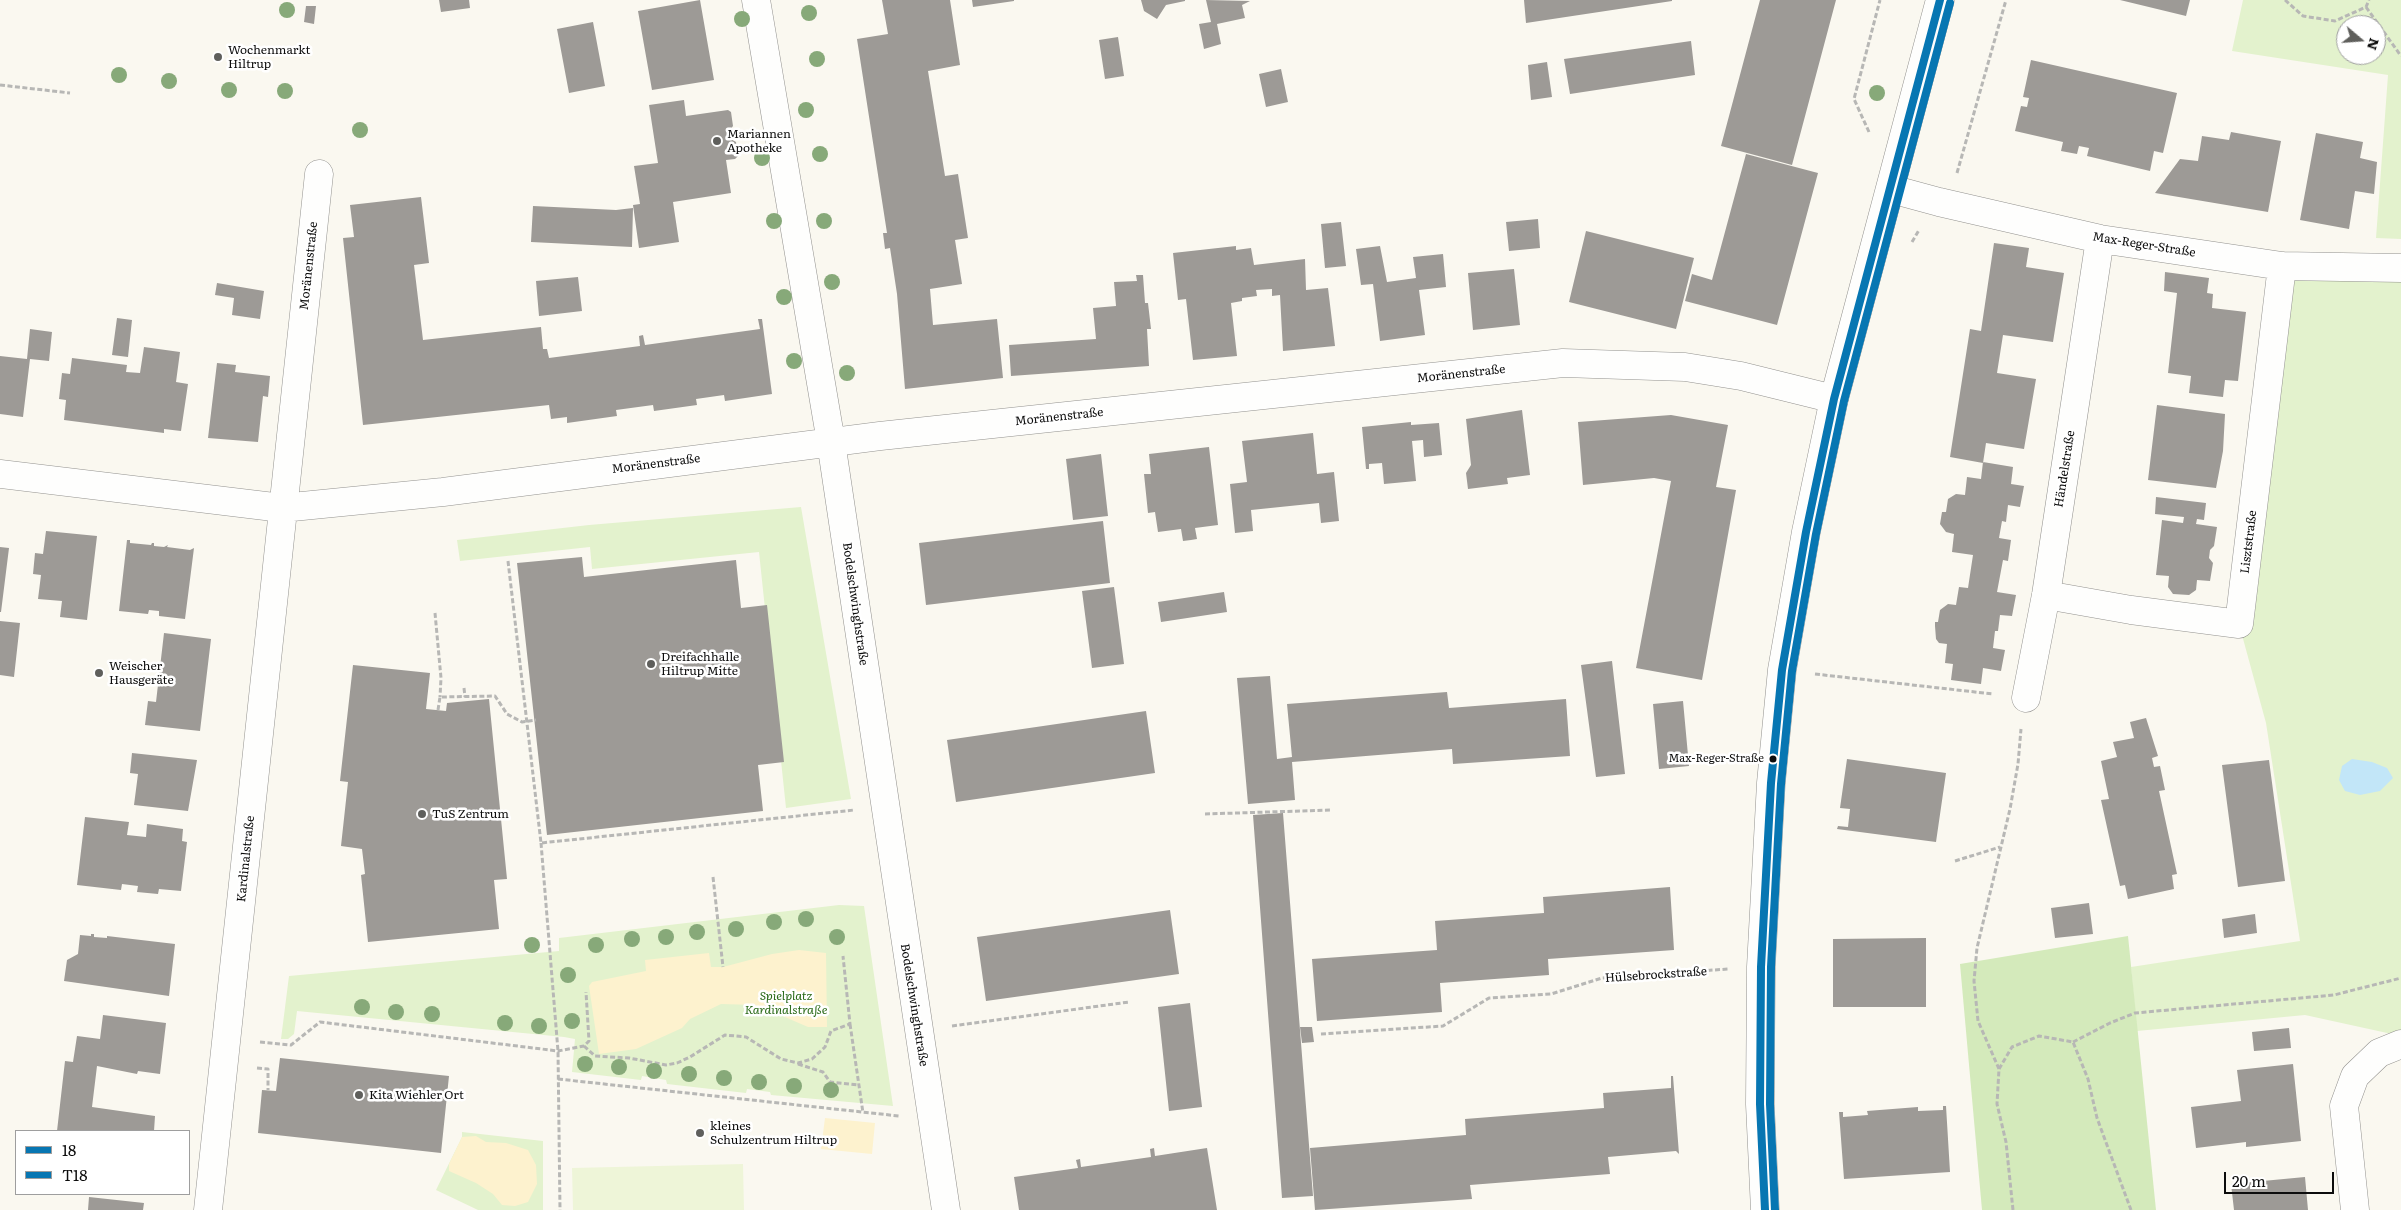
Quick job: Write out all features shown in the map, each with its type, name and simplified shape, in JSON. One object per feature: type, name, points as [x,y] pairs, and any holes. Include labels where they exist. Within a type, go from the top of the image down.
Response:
[{"type":"street","name":"Bodelschwinghstraße","points":[[756,0],[831,442],[946,1210]]},
{"type":"street","points":[[1765,1210],[1760,1104],[1761,966],[1771,783],[1782,670],[1806,532],[1834,399],[1940,0]]},
{"type":"street","name":"Moränenstraße","points":[[282,508],[319,174]]},
{"type":"street","name":"Max-Reger-Straße","points":[[1891,188],[1939,202],[2100,239],[2282,266],[2401,268]]},
{"type":"street","name":"Händelstraße","points":[[2026,698],[2046,595],[2100,239]]},
{"type":"street","name":"Lisztstraße","points":[[2046,595],[2131,610],[2239,624],[2282,266]]},
{"type":"street","name":"Moränenstraße","points":[[0,474],[282,508],[443,492],[831,442],[1563,363],[1685,367],[1741,376],[1834,399]]},
{"type":"street","name":"Kardinalstraße","points":[[208,1210],[282,508]]},
{"type":"street","points":[[2355,1210],[2344,1106],[2355,1076],[2379,1053],[2401,1044]]},
{"type":"path","points":[[1910,248],[1913,239],[1955,182],[2006,0]]},
{"type":"path","points":[[2285,0],[2303,16],[2335,21],[2366,7],[2369,0]]},
{"type":"path","points":[[2366,7],[2401,56]]},
{"type":"path","points":[[0,85],[70,93]]},
{"type":"path","points":[[508,561],[541,843],[558,1051],[560,1210]]},
{"type":"path","points":[[435,612],[441,678],[438,710]]},
{"type":"path","points":[[1816,684],[1818,665]]},
{"type":"path","points":[[1782,670],[2026,698],[2018,764],[1977,948],[1974,981],[1978,1021],[1999,1069],[1997,1104],[2006,1142],[2013,1210]]},
{"type":"path","points":[[464,688],[465,698]]},
{"type":"path","points":[[440,697],[495,696],[507,714],[522,722],[536,720]]},
{"type":"path","points":[[541,843],[884,806]]},
{"type":"path","points":[[1205,814],[1331,810]]},
{"type":"path","points":[[1955,861],[2000,847]]},
{"type":"path","points":[[713,877],[722,967]]},
{"type":"path","points":[[843,956],[850,1024],[863,1113]]},
{"type":"path","name":"Hülsebrockstraße","points":[[1321,1034],[1443,1026],[1489,998],[1551,994],[1602,978],[1761,966]]},
{"type":"path","points":[[1999,1069],[2012,1047],[2039,1036],[2073,1042],[2110,1023],[2135,1013],[2334,995],[2401,978]]},
{"type":"path","points":[[227,1038],[291,1045],[320,1022],[558,1051],[584,1046],[589,1041],[586,992]]},
{"type":"path","points":[[952,1026],[1130,1002]]},
{"type":"path","points":[[798,1063],[812,1059],[825,1046],[831,1031],[850,1024]]},
{"type":"path","points":[[584,1046],[595,1056],[629,1058],[666,1065],[677,1063],[690,1057],[725,1035],[746,1038],[781,1059],[822,1072],[830,1082],[859,1085]]},
{"type":"path","points":[[2073,1042],[2088,1078],[2097,1118],[2131,1210]]},
{"type":"path","points":[[558,1079],[932,1120]]},
{"type":"green space","points":[[2243,0],[2401,0],[2401,239],[2376,238],[2388,75],[2232,51]]},
{"type":"green space","points":[[2282,266],[2401,268],[2401,1036],[2305,1015],[2137,1031],[2131,967],[2300,941],[2266,723],[2239,624]]},
{"type":"green space","points":[[801,507],[851,799],[786,808],[759,552],[592,569],[590,547],[460,561],[457,540],[589,525]]},
{"type":"green space","name":"Spielplatz Kardinalstraße","points":[[839,905],[864,906],[893,1106],[771,1095],[770,1092],[747,1089],[746,1093],[667,1084],[666,1080],[642,1076],[641,1080],[572,1072],[575,1039],[564,1037],[297,1011],[294,1034],[288,1039],[281,1039],[289,976],[559,951],[559,938]]},
{"type":"green space","points":[[2128,936],[2156,1210],[1982,1210],[1960,964]]},
{"type":"green space","points":[[462,1132],[543,1141],[543,1210],[478,1210],[436,1190],[462,1137]]},
{"type":"green space","points":[[743,1164],[744,1210],[573,1210],[572,1168]]},
{"type":"sand","points":[[799,950],[826,953],[827,1027],[808,1027],[778,1014],[768,1015],[756,1005],[721,1004],[690,1019],[682,1028],[636,1049],[599,1054],[589,986],[592,982],[646,971],[645,960],[709,953],[711,967],[723,967],[772,954]]},
{"type":"sand","points":[[825,1118],[875,1123],[872,1154],[821,1149]]},
{"type":"sand","points":[[476,1136],[486,1142],[506,1143],[528,1150],[536,1165],[537,1184],[528,1202],[515,1206],[502,1205],[493,1194],[476,1183],[449,1171],[449,1164],[462,1137]]},
{"type":"water","points":[[2352,759],[2372,762],[2387,768],[2393,778],[2380,791],[2360,795],[2345,791],[2339,780],[2342,766]]},
{"type":"building","points":[[439,0],[469,0],[470,8],[441,12]]},
{"type":"building","points":[[700,0],[714,80],[652,90],[638,11]]},
{"type":"building","points":[[882,0],[950,0],[960,65],[928,71],[945,176],[958,174],[968,238],[955,240],[962,284],[930,289],[933,325],[997,319],[1003,378],[905,389],[897,294],[890,248],[885,249],[883,233],[887,233],[857,39],[888,34]]},
{"type":"building","points":[[972,0],[1014,0],[1014,1],[973,7]]},
{"type":"building","points":[[1141,0],[1185,1],[1166,5],[1157,19],[1144,11]]},
{"type":"building","points":[[1206,0],[1250,1],[1242,5],[1245,18],[1217,24],[1221,44],[1204,49],[1199,24],[1211,22]]},
{"type":"building","points":[[1524,0],[1672,0],[1672,1],[1526,23]]},
{"type":"building","points":[[1760,0],[1836,0],[1792,165],[1721,146]]},
{"type":"building","points":[[2120,0],[2190,0],[2186,16]]},
{"type":"building","points":[[306,6],[316,6],[314,24],[304,22]]},
{"type":"building","points":[[593,22],[605,86],[569,93],[557,29]]},
{"type":"building","points":[[1118,37],[1124,76],[1105,79],[1099,40]]},
{"type":"building","points":[[1691,41],[1695,75],[1570,94],[1564,59]]},
{"type":"building","points":[[2031,60],[2177,93],[2163,153],[2154,151],[2150,171],[2087,156],[2089,148],[2079,146],[2077,154],[2061,151],[2063,142],[2015,131],[2021,106],[2027,107],[2029,98],[2023,97]]},
{"type":"building","points":[[1547,62],[1552,97],[1531,100],[1528,65]]},
{"type":"building","points":[[1281,69],[1288,102],[1266,107],[1259,74]]},
{"type":"building","points":[[684,100],[686,116],[728,110],[731,112],[733,126],[730,130],[731,139],[736,142],[738,156],[735,159],[726,160],[731,193],[673,202],[679,242],[639,248],[633,205],[640,204],[634,166],[658,163],[649,105]]},
{"type":"building","points":[[2231,132],[2281,141],[2268,212],[2155,193],[2180,159],[2198,161],[2202,136],[2229,140]]},
{"type":"building","points":[[2316,133],[2363,142],[2360,158],[2377,162],[2374,194],[2355,191],[2349,229],[2300,220]]},
{"type":"building","points":[[1746,154],[1818,173],[1777,325],[1685,301],[1692,274],[1712,280]]},
{"type":"building","points":[[421,197],[429,263],[414,265],[423,340],[541,327],[543,349],[547,349],[549,358],[640,346],[639,336],[643,335],[645,345],[760,329],[758,319],[762,319],[772,394],[725,401],[724,395],[696,399],[697,405],[654,411],[653,405],[616,410],[617,416],[567,423],[567,417],[551,419],[549,405],[363,425],[343,238],[354,237],[350,205]]},
{"type":"building","points":[[533,206],[616,210],[633,208],[632,247],[531,242]]},
{"type":"building","points":[[1538,219],[1540,248],[1509,251],[1506,222]]},
{"type":"building","points":[[1341,222],[1346,266],[1325,268],[1321,224]]},
{"type":"building","points":[[1586,231],[1694,258],[1676,329],[1569,302]]},
{"type":"building","points":[[1994,243],[2029,248],[2026,267],[2064,273],[2053,342],[2003,335],[1997,373],[2036,379],[2024,449],[1986,443],[1983,463],[1950,457],[1970,329],[1981,331]]},
{"type":"building","points":[[1236,246],[1236,250],[1251,248],[1254,265],[1305,259],[1306,290],[1328,288],[1335,346],[1283,351],[1280,295],[1272,296],[1272,289],[1256,290],[1257,296],[1242,298],[1242,301],[1231,303],[1237,356],[1193,360],[1186,299],[1178,300],[1173,253]]},
{"type":"building","points":[[1380,246],[1387,282],[1416,278],[1413,257],[1443,254],[1446,287],[1419,290],[1425,335],[1380,341],[1373,284],[1361,285],[1356,249]]},
{"type":"building","points":[[1514,269],[1520,325],[1473,330],[1468,273]]},
{"type":"building","points":[[2165,272],[2209,278],[2207,293],[2213,294],[2212,308],[2246,312],[2238,381],[2225,380],[2223,397],[2189,393],[2191,376],[2168,373],[2177,293],[2164,291]]},
{"type":"building","points":[[1136,275],[1143,275],[1145,303],[1148,303],[1151,329],[1147,329],[1149,366],[1011,376],[1009,345],[1096,339],[1093,308],[1116,306],[1114,282],[1137,281]]},
{"type":"building","points":[[578,277],[582,311],[539,316],[536,281]]},
{"type":"building","points":[[217,283],[264,291],[260,319],[232,315],[234,298],[215,295]]},
{"type":"building","points":[[117,318],[132,320],[128,357],[112,355]]},
{"type":"building","points":[[30,329],[52,332],[49,361],[30,359],[23,417],[0,414],[0,356],[27,359]]},
{"type":"building","points":[[144,347],[180,352],[176,382],[188,384],[181,431],[164,429],[164,433],[64,420],[66,400],[59,399],[62,373],[70,374],[72,358],[127,365],[126,372],[140,373]]},
{"type":"building","points":[[217,363],[236,365],[235,372],[270,376],[268,397],[263,396],[258,442],[208,438]]},
{"type":"building","points":[[2157,405],[2225,414],[2223,451],[2216,488],[2148,480]]},
{"type":"building","points":[[1522,410],[1530,475],[1507,478],[1508,484],[1468,489],[1466,473],[1471,465],[1466,419]]},
{"type":"building","points":[[1671,415],[1728,425],[1716,487],[1736,490],[1702,680],[1636,668],[1671,481],[1654,478],[1583,485],[1578,422]]},
{"type":"building","points":[[1411,422],[1411,425],[1439,423],[1442,455],[1424,457],[1423,440],[1412,441],[1416,481],[1384,484],[1382,463],[1369,464],[1369,469],[1366,469],[1362,427]]},
{"type":"building","points":[[1313,433],[1317,474],[1334,472],[1339,521],[1321,523],[1319,503],[1251,510],[1253,531],[1235,533],[1230,484],[1247,482],[1242,441]]},
{"type":"building","points":[[1209,447],[1218,525],[1195,528],[1197,539],[1183,541],[1181,529],[1158,532],[1155,512],[1148,513],[1144,474],[1151,474],[1149,454]]},
{"type":"building","points":[[1101,454],[1108,516],[1073,520],[1066,459]]},
{"type":"building","points":[[1983,462],[2013,467],[2011,484],[2024,486],[2020,507],[2008,505],[2006,522],[2002,521],[1999,538],[2011,540],[2008,561],[2003,560],[1997,592],[2016,595],[2012,616],[2000,615],[1998,631],[1995,631],[1993,648],[2005,650],[2001,671],[1983,668],[1981,684],[1951,680],[1953,664],[1945,663],[1947,644],[1939,643],[1936,639],[1935,622],[1938,622],[1940,610],[1948,604],[1956,605],[1959,587],[1968,588],[1973,555],[1952,552],[1954,534],[1946,532],[1940,524],[1942,512],[1946,512],[1948,499],[1956,494],[1965,495],[1967,477],[1981,479]]},
{"type":"building","points":[[2156,497],[2206,503],[2204,520],[2197,519],[2196,524],[2217,527],[2214,546],[2210,550],[2209,558],[2213,563],[2210,581],[2197,580],[2196,590],[2189,595],[2173,594],[2168,587],[2169,576],[2156,575],[2162,520],[2183,523],[2184,517],[2155,514]]},
{"type":"building","points":[[1103,521],[1110,583],[926,605],[919,543]]},
{"type":"building","points":[[46,531],[97,536],[87,620],[60,617],[62,601],[38,599],[41,575],[33,574],[35,553],[43,554]]},
{"type":"building","points":[[127,540],[130,540],[130,543],[151,545],[154,543],[154,546],[164,547],[168,545],[167,547],[190,550],[194,548],[185,619],[159,616],[159,611],[149,610],[148,614],[119,611]]},
{"type":"building","points":[[0,547],[9,548],[1,612],[0,612]]},
{"type":"building","name":"Dreifachhalle Hiltrup Mitte","points":[[582,557],[584,577],[736,560],[741,608],[767,605],[784,762],[758,765],[763,811],[547,835],[517,563]]},
{"type":"building","points":[[1114,587],[1124,664],[1092,668],[1082,591]]},
{"type":"building","points":[[1224,592],[1227,612],[1161,622],[1158,602]]},
{"type":"building","points":[[0,621],[20,623],[14,677],[0,675]]},
{"type":"building","points":[[164,633],[211,639],[200,731],[145,725],[148,701],[156,702]]},
{"type":"building","points":[[1612,661],[1625,774],[1596,777],[1581,665]]},
{"type":"building","name":"TuS Zentrum","points":[[353,665],[430,673],[426,709],[446,711],[447,703],[489,699],[507,879],[494,880],[499,929],[368,942],[361,875],[365,874],[362,849],[341,846],[348,782],[340,781]]},
{"type":"building","points":[[1270,676],[1277,759],[1292,757],[1287,704],[1447,692],[1449,708],[1566,699],[1570,756],[1453,764],[1452,749],[1292,762],[1295,800],[1248,804],[1237,678]]},
{"type":"building","points":[[1683,701],[1689,766],[1659,769],[1653,704]]},
{"type":"building","points":[[1146,711],[1155,773],[956,802],[947,740]]},
{"type":"building","points":[[2146,718],[2158,756],[2152,758],[2154,767],[2160,766],[2165,790],[2159,791],[2177,874],[2172,875],[2174,889],[2128,899],[2125,885],[2120,886],[2101,800],[2109,799],[2101,761],[2117,757],[2113,742],[2134,738],[2130,722]]},
{"type":"building","points":[[132,753],[197,760],[188,811],[134,805],[138,774],[130,773]]},
{"type":"building","points":[[1847,759],[1946,773],[1936,842],[1837,829],[1838,826],[1848,827],[1850,809],[1840,808]]},
{"type":"building","points":[[2269,760],[2285,881],[2238,887],[2222,765]]},
{"type":"building","points":[[1283,813],[1313,1196],[1282,1198],[1253,815]]},
{"type":"building","points":[[85,817],[129,822],[127,835],[146,837],[147,824],[183,829],[182,841],[187,842],[181,891],[159,889],[158,894],[137,892],[138,886],[122,884],[121,890],[77,885]]},
{"type":"building","points":[[1670,887],[1674,950],[1548,959],[1549,975],[1440,983],[1442,1012],[1317,1021],[1312,959],[1437,950],[1435,921],[1544,913],[1543,897]]},
{"type":"building","points":[[2089,903],[2093,934],[2055,938],[2051,908]]},
{"type":"building","points":[[1170,910],[1179,974],[986,1001],[977,937]]},
{"type":"building","points":[[2255,914],[2257,933],[2224,938],[2222,919]]},
{"type":"building","points":[[91,934],[94,934],[94,937],[107,938],[107,936],[175,944],[169,996],[64,981],[67,960],[78,954],[80,935],[91,936]]},
{"type":"building","points":[[1926,938],[1926,1007],[1833,1007],[1833,939]]},
{"type":"building","points":[[1190,1003],[1202,1107],[1169,1111],[1158,1007]]},
{"type":"building","points":[[103,1015],[166,1023],[160,1074],[138,1071],[137,1074],[97,1066],[92,1107],[155,1116],[154,1130],[57,1130],[65,1061],[73,1062],[77,1036],[100,1039]]},
{"type":"building","points":[[1300,1027],[1312,1027],[1314,1042],[1302,1043]]},
{"type":"building","points":[[2289,1028],[2291,1048],[2254,1051],[2252,1032]]},
{"type":"building","points":[[280,1058],[449,1076],[441,1153],[258,1133],[262,1090],[276,1091]]},
{"type":"building","points":[[2293,1064],[2301,1141],[2246,1147],[2246,1142],[2196,1148],[2191,1107],[2241,1101],[2237,1070]]},
{"type":"building","points":[[1671,1076],[1673,1076],[1679,1154],[1676,1151],[1608,1157],[1610,1174],[1470,1185],[1472,1199],[1315,1210],[1310,1148],[1466,1135],[1465,1119],[1604,1108],[1603,1093],[1671,1088]]},
{"type":"building","points":[[1943,1106],[1946,1106],[1950,1172],[1844,1179],[1839,1112],[1843,1112],[1843,1117],[1868,1115],[1867,1111],[1918,1107],[1918,1111],[1943,1110]]},
{"type":"building","points":[[1154,1148],[1155,1156],[1207,1148],[1217,1210],[1019,1210],[1014,1177],[1078,1168],[1076,1160],[1080,1159],[1081,1167],[1151,1157],[1150,1149]]},
{"type":"building","points":[[2305,1177],[2308,1210],[2234,1210],[2231,1184]]},
{"type":"building","points":[[89,1197],[144,1203],[143,1210],[88,1210]]},
{"type":"transit line","name":"18","points":[[1765,1210],[1760,1104],[1761,967],[1771,783],[1782,670],[1806,532],[1834,399],[1940,0]]},
{"type":"transit line","name":"T18","points":[[1775,1210],[1770,1104],[1771,967],[1781,784],[1792,671],[1816,534],[1844,401],[1950,3]]},
{"type":"place","name":"Wochenmarkt Hiltrup","points":[[218,57]]},
{"type":"place","name":"Mariannen Apotheke","points":[[717,141]]},
{"type":"place","name":"Dreifachhalle Hiltrup Mitte","points":[[651,664]]},
{"type":"place","name":"Weischer Hausgeräte","points":[[99,673]]},
{"type":"place","name":"Max-Reger-Straße","points":[[1773,759]]},
{"type":"place","name":"TuS Zentrum","points":[[422,814]]},
{"type":"place","name":"Kita Wiehler Ort","points":[[359,1095]]},
{"type":"place","name":"kleines Schulzentrum Hiltrup","points":[[700,1133]]}]
